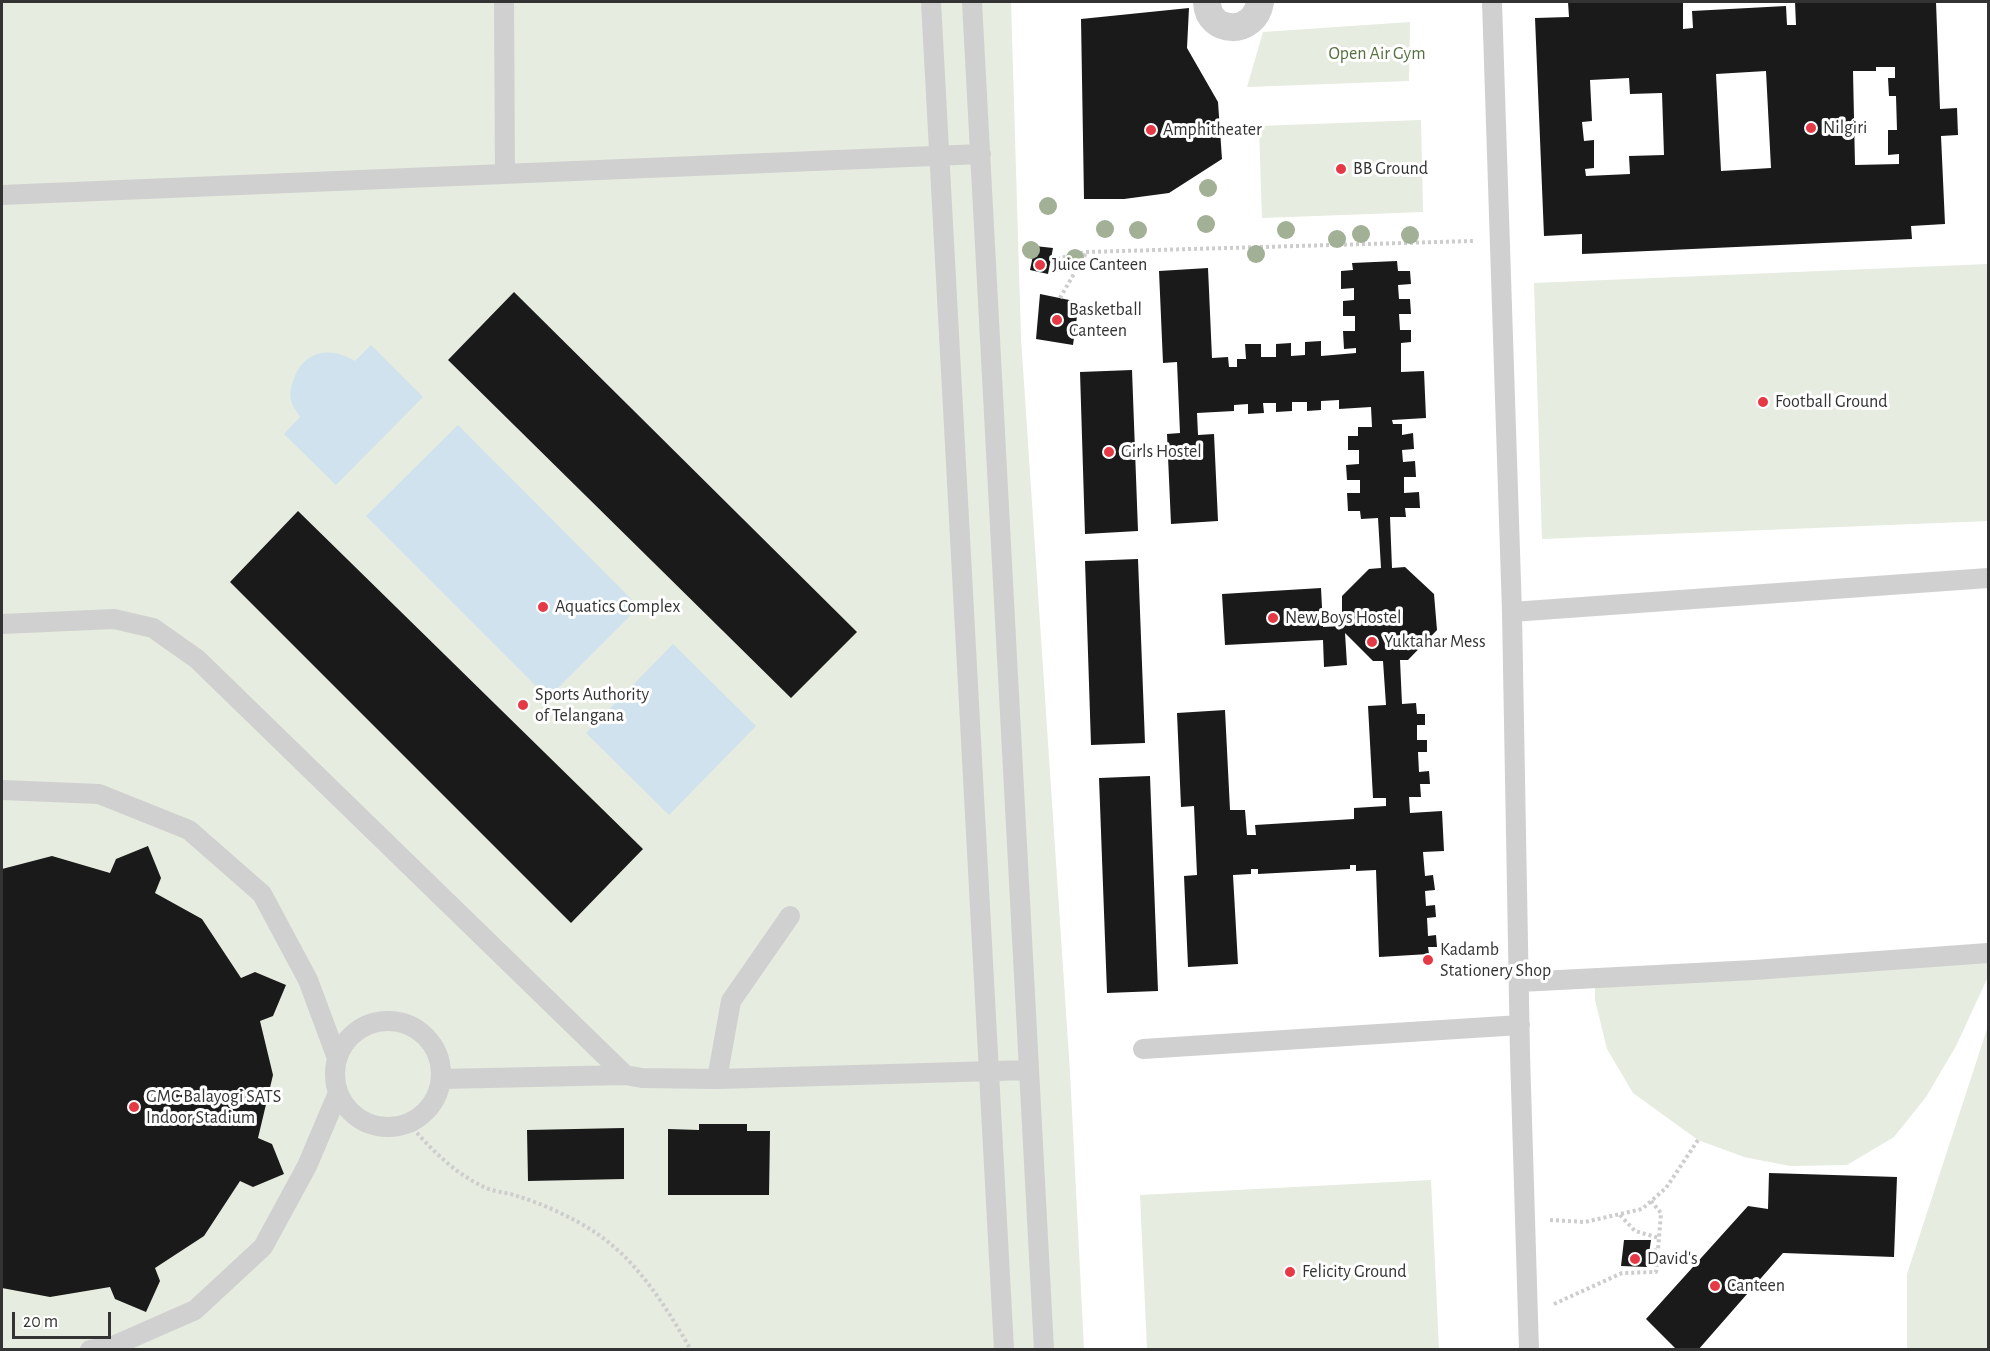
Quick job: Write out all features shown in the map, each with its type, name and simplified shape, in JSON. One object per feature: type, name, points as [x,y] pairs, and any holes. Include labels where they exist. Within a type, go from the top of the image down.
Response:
[{"type":"street","points":[[1207,2],[1210,15],[1216,21],[1224,26],[1233,27],[1250,22],[1260,2]]},
{"type":"lane","points":[[504,2],[505,174]]},
{"type":"lane","points":[[931,2],[1004,1350]]},
{"type":"lane","points":[[972,2],[1044,1350]]},
{"type":"lane","points":[[1492,2],[1512,612],[1529,1350]]},
{"type":"lane","points":[[2,195],[981,154]]},
{"type":"lane","points":[[1512,612],[1989,578]]},
{"type":"lane","points":[[2,624],[114,619],[153,628],[197,659],[624,1075]]},
{"type":"lane","points":[[2,790],[99,794],[189,830],[262,894],[308,980],[337,1058]]},
{"type":"lane","points":[[717,1079],[731,1001],[790,916]]},
{"type":"lane","points":[[1520,982],[1754,970],[1989,953]]},
{"type":"lane","points":[[390,1021],[408,1024],[422,1032],[434,1046],[440,1062],[442,1079],[439,1093],[432,1106],[422,1117],[409,1124],[392,1128],[375,1127],[359,1119],[346,1108],[338,1093],[334,1077],[337,1058],[345,1043],[358,1031],[373,1023],[390,1021]]},
{"type":"lane","points":[[1143,1049],[1520,1025]]},
{"type":"lane","points":[[442,1079],[624,1075],[642,1078],[717,1079],[1029,1070]]},
{"type":"lane","points":[[90,1350],[111,1347],[195,1310],[263,1247],[307,1166],[338,1093]]},
{"type":"path","points":[[1051,260],[1086,252],[1501,240]]},
{"type":"path","points":[[1060,298],[1086,252]]},
{"type":"path","points":[[409,1124],[431,1149],[451,1166],[483,1187],[544,1205],[596,1233],[617,1250],[643,1277],[661,1300],[691,1350]]},
{"type":"path","points":[[1525,1219],[1585,1222],[1642,1209],[1666,1188],[1698,1140]]},
{"type":"path","points":[[1529,1315],[1622,1273],[1656,1272],[1661,1213],[1651,1201]]},
{"type":"path","points":[[1620,1214],[1635,1231],[1659,1238]]},
{"type":"path","points":[[1649,1251],[1658,1250]]},
{"type":"green space","name":"Sports Authority of Telangana","points":[[2,2],[1011,2],[1021,338],[1070,1072],[1084,1349],[2,1350]]},
{"type":"green space","name":"Open Air Gym","points":[[1410,22],[1409,81],[1247,87],[1263,32]]},
{"type":"green space","name":"BB Ground","points":[[1421,120],[1423,212],[1262,218],[1259,126]]},
{"type":"green space","name":"Football Ground","points":[[1988,264],[1988,521],[1542,539],[1534,283]]},
{"type":"green space","points":[[1988,953],[1988,981],[1987,979],[1956,1046],[1926,1097],[1894,1137],[1847,1165],[1790,1166],[1744,1157],[1698,1140],[1633,1093],[1607,1049],[1595,1000],[1595,979]]},
{"type":"green space","points":[[1988,1026],[1988,1349],[1907,1349],[1907,1274]]},
{"type":"green space","name":"Felicity Ground","points":[[1431,1180],[1439,1349],[1147,1349],[1140,1195]]},
{"type":"water","points":[[371,345],[423,397],[336,485],[284,434],[300,417],[293,407],[291,388],[300,367],[313,356],[329,352],[355,361]]},
{"type":"water","points":[[458,425],[639,607],[548,698],[366,516]]},
{"type":"water","points":[[673,644],[756,726],[669,815],[586,733]]},
{"type":"building","name":"Nilgiri","points":[[1568,2],[1683,2],[1683,29],[1693,28],[1692,11],[1786,6],[1787,25],[1796,25],[1795,2],[1936,2],[1940,109],[1957,108],[1958,135],[1941,136],[1945,224],[1911,226],[1912,239],[1582,254],[1582,234],[1544,236],[1535,18],[1569,17]],"holes":[[[1876,67],[1895,67],[1895,78],[1888,78],[1889,96],[1896,96],[1897,130],[1888,130],[1888,155],[1899,154],[1899,164],[1855,165],[1853,71],[1876,71]],[[1766,71],[1771,168],[1721,171],[1716,74]],[[1629,78],[1630,94],[1662,93],[1664,155],[1629,156],[1630,174],[1586,176],[1585,169],[1594,168],[1594,140],[1584,141],[1582,122],[1592,121],[1590,80]]]},
{"type":"building","name":"Amphitheater","points":[[1189,8],[1187,48],[1218,102],[1222,159],[1169,193],[1124,199],[1084,199],[1081,19]]},
{"type":"building","name":"Juice Canteen","points":[[1035,246],[1053,248],[1048,274],[1030,270]]},
{"type":"building","name":"New Boys Hostel","points":[[1397,261],[1398,271],[1410,271],[1411,284],[1398,285],[1399,299],[1410,299],[1411,314],[1399,314],[1400,330],[1411,330],[1411,342],[1401,343],[1401,372],[1424,371],[1426,418],[1392,420],[1393,424],[1402,424],[1402,435],[1413,433],[1414,449],[1402,450],[1403,462],[1415,461],[1416,477],[1404,477],[1404,493],[1419,492],[1420,508],[1405,508],[1406,517],[1390,517],[1392,568],[1405,567],[1434,594],[1437,630],[1408,660],[1400,660],[1402,704],[1416,703],[1417,714],[1425,714],[1425,725],[1417,725],[1417,740],[1427,740],[1427,752],[1418,752],[1419,772],[1429,771],[1430,784],[1420,784],[1421,797],[1409,797],[1410,813],[1442,811],[1444,851],[1423,852],[1425,876],[1433,875],[1435,890],[1425,891],[1426,906],[1435,905],[1436,917],[1427,918],[1428,936],[1436,935],[1437,947],[1428,947],[1429,954],[1379,957],[1376,870],[1356,871],[1356,865],[1350,865],[1350,869],[1258,874],[1258,869],[1251,869],[1251,874],[1233,875],[1238,964],[1188,967],[1184,876],[1197,875],[1194,806],[1181,807],[1177,713],[1225,710],[1230,810],[1245,810],[1247,835],[1256,835],[1255,825],[1354,819],[1354,808],[1386,806],[1386,798],[1373,798],[1368,706],[1386,705],[1383,661],[1373,661],[1345,633],[1347,665],[1324,667],[1323,640],[1225,645],[1222,594],[1321,588],[1323,627],[1342,626],[1342,596],[1369,569],[1381,568],[1378,518],[1361,519],[1360,511],[1348,511],[1347,493],[1360,493],[1360,480],[1347,480],[1346,465],[1359,464],[1359,450],[1348,450],[1348,436],[1358,436],[1358,427],[1372,427],[1371,407],[1339,409],[1339,400],[1321,401],[1321,410],[1307,411],[1307,402],[1292,402],[1292,411],[1276,412],[1276,403],[1263,403],[1264,413],[1248,414],[1248,404],[1234,405],[1234,411],[1197,413],[1198,435],[1214,434],[1218,521],[1171,524],[1167,434],[1180,433],[1177,362],[1163,363],[1159,271],[1208,268],[1212,358],[1228,357],[1229,367],[1237,367],[1237,359],[1246,359],[1245,344],[1261,344],[1261,357],[1276,357],[1276,344],[1291,343],[1291,356],[1305,355],[1305,342],[1321,341],[1321,356],[1356,353],[1356,348],[1344,349],[1343,331],[1355,331],[1355,316],[1343,316],[1343,301],[1354,300],[1354,288],[1341,289],[1341,271],[1353,270],[1352,263]]},
{"type":"building","points":[[514,292],[857,632],[791,698],[448,360]]},
{"type":"building","name":"Basketball Canteen","points":[[1040,294],[1079,302],[1073,345],[1036,339]]},
{"type":"building","name":"Girls Hostel","points":[[1132,370],[1138,531],[1085,534],[1080,372]]},
{"type":"building","points":[[298,511],[643,849],[571,923],[230,582]]},
{"type":"building","points":[[1138,559],[1145,743],[1091,745],[1085,561]]},
{"type":"building","points":[[1150,776],[1158,991],[1107,993],[1099,778]]},
{"type":"building","name":"GMC Balayogi SATS Indoor Stadium","points":[[148,846],[161,878],[155,893],[202,919],[241,978],[255,972],[286,985],[273,1016],[260,1021],[273,1075],[258,1138],[272,1144],[284,1174],[253,1187],[240,1181],[204,1236],[155,1268],[160,1281],[146,1312],[115,1299],[110,1287],[50,1297],[2,1288],[2,869],[52,856],[110,873],[116,859]]},
{"type":"building","points":[[699,1124],[747,1124],[747,1131],[770,1131],[769,1195],[668,1195],[668,1129],[699,1130]]},
{"type":"building","points":[[624,1128],[624,1179],[528,1181],[527,1130]]},
{"type":"building","points":[[1769,1173],[1897,1177],[1894,1257],[1783,1253],[1698,1350],[1677,1350],[1646,1319],[1748,1206],[1768,1209]]},
{"type":"building","name":"David's","points":[[1624,1240],[1651,1240],[1647,1267],[1621,1266]]},
{"type":"place","name":"Nilgiri","points":[[1811,128]]},
{"type":"place","name":"Amphitheater","points":[[1151,130]]},
{"type":"place","name":"BB Ground","points":[[1341,169]]},
{"type":"place","name":"Juice Canteen","points":[[1040,265]]},
{"type":"place","name":"Basketball Canteen","points":[[1057,320]]},
{"type":"place","name":"Football Ground","points":[[1763,402]]},
{"type":"place","name":"Girls Hostel","points":[[1109,452]]},
{"type":"place","name":"Aquatics Complex","points":[[543,607]]},
{"type":"place","name":"New Boys Hostel","points":[[1273,618]]},
{"type":"place","name":"Yuktahar Mess","points":[[1372,642]]},
{"type":"place","name":"Sports Authority of Telangana","points":[[523,705]]},
{"type":"place","name":"Kadamb Stationery Shop","points":[[1428,960]]},
{"type":"place","name":"GMC Balayogi SATS Indoor Stadium","points":[[134,1107]]},
{"type":"place","name":"David's","points":[[1635,1259]]},
{"type":"place","name":"Felicity Ground","points":[[1290,1272]]},
{"type":"place","name":"Canteen","points":[[1715,1286]]}]
